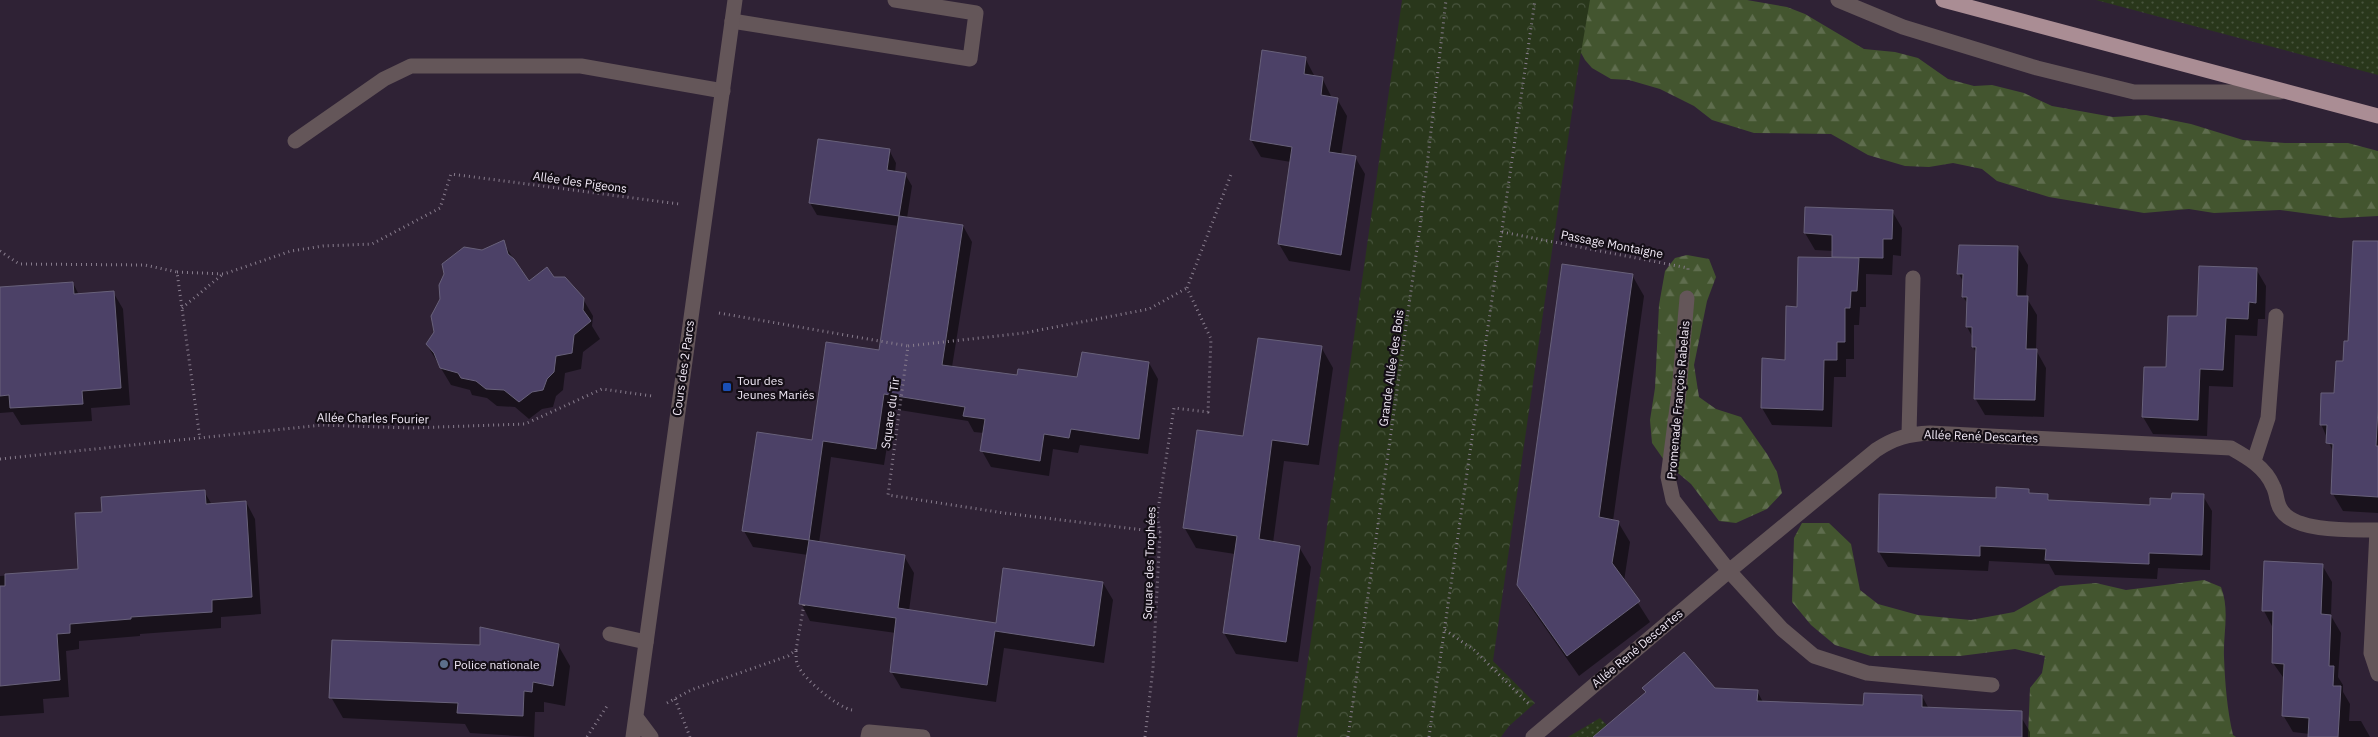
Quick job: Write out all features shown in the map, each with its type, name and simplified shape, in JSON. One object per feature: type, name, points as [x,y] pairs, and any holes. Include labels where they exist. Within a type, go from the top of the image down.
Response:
[{"type":"highway","points":[[1942,0],[2378,116]]},
{"type":"street","name":"Cours des 2 Parcs","points":[[633,737],[678,400],[735,0]]},
{"type":"street","points":[[732,21],[970,59],[976,13],[895,0]]},
{"type":"street","points":[[1838,0],[1903,27],[2001,57],[2134,92],[2286,92]]},
{"type":"street","points":[[295,141],[384,79],[411,66],[581,66],[723,90]]},
{"type":"street","points":[[1909,434],[1913,278]]},
{"type":"street","name":"Promenade François Rabelais","points":[[1687,298],[1679,392],[1668,477],[1673,500],[1730,570],[1782,629],[1814,656],[1867,674],[1992,685]]},
{"type":"street","points":[[2254,461],[2268,418],[2276,316]]},
{"type":"street","name":"Allée René Descartes","points":[[1533,737],[1730,570],[1876,450],[1890,441],[1909,434],[1930,433],[2231,448],[2254,461],[2273,485],[2280,509],[2292,521],[2314,527],[2377,530]]},
{"type":"street","points":[[2377,530],[2371,653],[2378,674]]},
{"type":"street","points":[[610,634],[646,642]]},
{"type":"street","points":[[637,710],[651,737]]},
{"type":"street","points":[[868,734],[923,737]]},
{"type":"path","name":"Grande Allée des Bois","points":[[1348,737],[1420,227],[1446,0]]},
{"type":"path","points":[[1429,737],[1535,0]]},
{"type":"path","points":[[691,308],[908,346],[1024,333],[1150,309],[1187,288],[1232,172]]},
{"type":"path","name":"Allée des Pigeons","points":[[224,274],[291,251],[324,246],[372,244],[440,208],[451,174],[706,208]]},
{"type":"path","name":"Passage Montaigne","points":[[1502,232],[1688,268],[1687,298]]},
{"type":"path","points":[[0,251],[18,264],[145,265],[177,272],[224,274]]},
{"type":"path","points":[[177,272],[200,439]]},
{"type":"path","points":[[182,308],[224,274]]},
{"type":"path","name":"Square des Trophées","points":[[1145,737],[1153,668],[1160,532],[1158,516],[1174,408],[1208,412],[1211,338],[1187,288]]},
{"type":"path","name":"Square du Tir","points":[[908,346],[888,495],[1004,513],[1160,532]]},
{"type":"path","name":"Allée Charles Fourier","points":[[0,459],[322,425],[411,428],[525,424],[602,389],[678,400]]},
{"type":"path","points":[[804,604],[796,650],[798,666],[806,677],[838,705],[862,712],[868,734]]},
{"type":"path","points":[[1445,630],[1474,650],[1548,723]]},
{"type":"path","points":[[637,710],[663,705],[691,690],[788,656],[796,650]]},
{"type":"path","points":[[675,699],[690,737]]},
{"type":"green space","points":[[1402,0],[1590,0],[1578,70],[1493,661],[1535,703],[1509,726],[1501,737],[1297,737]]},
{"type":"green space","points":[[1582,0],[1747,0],[1787,7],[1805,14],[1864,49],[1895,52],[1918,58],[1948,79],[1974,86],[1992,85],[2024,93],[2052,106],[2113,117],[2146,115],[2191,124],[2243,140],[2285,143],[2348,143],[2378,151],[2378,216],[2340,218],[2280,210],[2214,213],[2189,209],[2144,213],[2049,197],[1997,181],[1982,169],[1953,163],[1929,167],[1905,166],[1868,155],[1831,134],[1754,133],[1712,120],[1694,106],[1660,89],[1629,80],[1611,79],[1592,68],[1575,42]]},
{"type":"green space","points":[[2096,0],[2378,0],[2378,75]]},
{"type":"green space","points":[[1687,255],[1709,259],[1716,277],[1707,301],[1694,365],[1699,397],[1716,409],[1741,417],[1777,472],[1782,493],[1767,509],[1736,523],[1719,521],[1691,484],[1666,463],[1652,443],[1650,420],[1655,388],[1659,305],[1665,271],[1675,258]]},
{"type":"green space","points":[[1802,523],[1829,523],[1851,544],[1860,590],[1878,604],[1918,615],[1971,620],[2014,612],[2060,586],[2096,583],[2126,590],[2204,580],[2221,587],[2226,613],[2224,657],[2229,716],[2233,735],[2236,737],[2028,737],[2030,688],[2042,673],[2045,656],[2015,649],[1960,656],[1871,656],[1835,645],[1811,625],[1792,602],[1794,538]]},
{"type":"green space","points":[[1600,718],[1618,737],[1568,737]]},
{"type":"building","points":[[1262,50],[1306,57],[1304,74],[1323,77],[1321,95],[1338,98],[1329,152],[1356,156],[1341,255],[1278,244],[1292,147],[1250,140]]},
{"type":"building","points":[[818,139],[890,149],[887,170],[906,173],[899,216],[809,203]]},
{"type":"building","points":[[1805,207],[1893,210],[1892,239],[1883,239],[1883,258],[1832,257],[1832,235],[1804,233]]},
{"type":"building","points":[[899,216],[963,225],[942,365],[1017,375],[1018,369],[1077,377],[1082,352],[1149,362],[1139,439],[1071,429],[1069,438],[1044,434],[1040,461],[980,451],[985,419],[963,416],[965,407],[884,394],[876,449],[823,441],[809,540],[742,531],[757,432],[812,440],[826,342],[879,350]]},
{"type":"building","points":[[504,240],[508,254],[514,259],[529,281],[547,267],[554,277],[565,277],[584,298],[583,310],[591,321],[574,335],[572,353],[556,356],[554,372],[547,379],[543,390],[532,392],[519,402],[504,390],[486,389],[476,381],[461,378],[458,373],[440,368],[434,353],[426,344],[434,332],[431,316],[440,299],[439,285],[444,274],[442,264],[464,247],[482,250]]},
{"type":"building","points":[[2353,241],[2378,241],[2378,408],[2376,446],[2378,446],[2378,497],[2331,494],[2333,444],[2326,443],[2327,425],[2320,425],[2321,393],[2334,393],[2336,361],[2343,361],[2344,341],[2348,341]]},
{"type":"building","points":[[1959,245],[2018,246],[2017,296],[2028,296],[2026,349],[2037,349],[2035,400],[1974,399],[1976,347],[1972,347],[1972,327],[1966,327],[1967,297],[1962,297],[1963,274],[1957,274]]},
{"type":"building","points":[[1798,257],[1859,258],[1857,291],[1851,291],[1850,308],[1845,308],[1845,342],[1837,342],[1837,360],[1824,360],[1823,410],[1761,408],[1762,358],[1785,360],[1786,306],[1797,307]]},
{"type":"building","points":[[1562,264],[1633,274],[1599,517],[1619,521],[1612,563],[1640,601],[1567,656],[1517,585]]},
{"type":"building","points":[[2199,266],[2257,268],[2256,303],[2249,302],[2248,319],[2226,318],[2223,370],[2200,369],[2198,420],[2142,417],[2144,367],[2166,367],[2168,316],[2197,316]]},
{"type":"building","points":[[73,282],[74,294],[114,291],[121,388],[82,391],[83,404],[10,408],[9,395],[0,396],[0,287]]},
{"type":"building","points":[[1258,338],[1322,346],[1308,445],[1272,440],[1259,539],[1300,546],[1286,642],[1223,633],[1237,536],[1183,528],[1197,430],[1243,436]]},
{"type":"building","points":[[1996,487],[2029,489],[2029,493],[2048,494],[2048,500],[2150,505],[2150,498],[2171,499],[2172,493],[2204,494],[2202,555],[2149,553],[2149,564],[2045,560],[2046,549],[1980,546],[1980,556],[1878,552],[1879,494],[1996,498]]},
{"type":"building","points":[[205,490],[206,504],[246,501],[252,597],[212,600],[212,612],[131,617],[131,619],[70,624],[70,633],[57,634],[60,680],[0,686],[0,586],[5,586],[5,574],[78,569],[75,513],[102,512],[101,497]]},
{"type":"building","points":[[809,540],[905,555],[898,608],[996,623],[1003,568],[1103,582],[1094,646],[995,631],[987,685],[890,672],[896,618],[799,604]]},
{"type":"building","points":[[2264,561],[2323,564],[2321,614],[2331,615],[2329,666],[2334,666],[2333,686],[2341,686],[2338,737],[2308,737],[2309,718],[2282,716],[2284,664],[2272,663],[2273,611],[2262,611]]},
{"type":"building","name":"Police nationale","points":[[480,627],[559,644],[553,686],[533,682],[532,692],[524,691],[523,716],[457,713],[458,703],[329,698],[332,640],[480,645]]},
{"type":"building","points":[[1684,652],[1715,688],[1758,690],[1757,701],[1863,705],[1864,693],[1922,695],[1922,707],[2022,711],[2022,737],[1593,737],[1646,692],[1642,688]]},
{"type":"place","name":"Tour des Jeunes Mariés","points":[[727,387]]},
{"type":"place","name":"Police nationale","points":[[444,664]]}]
